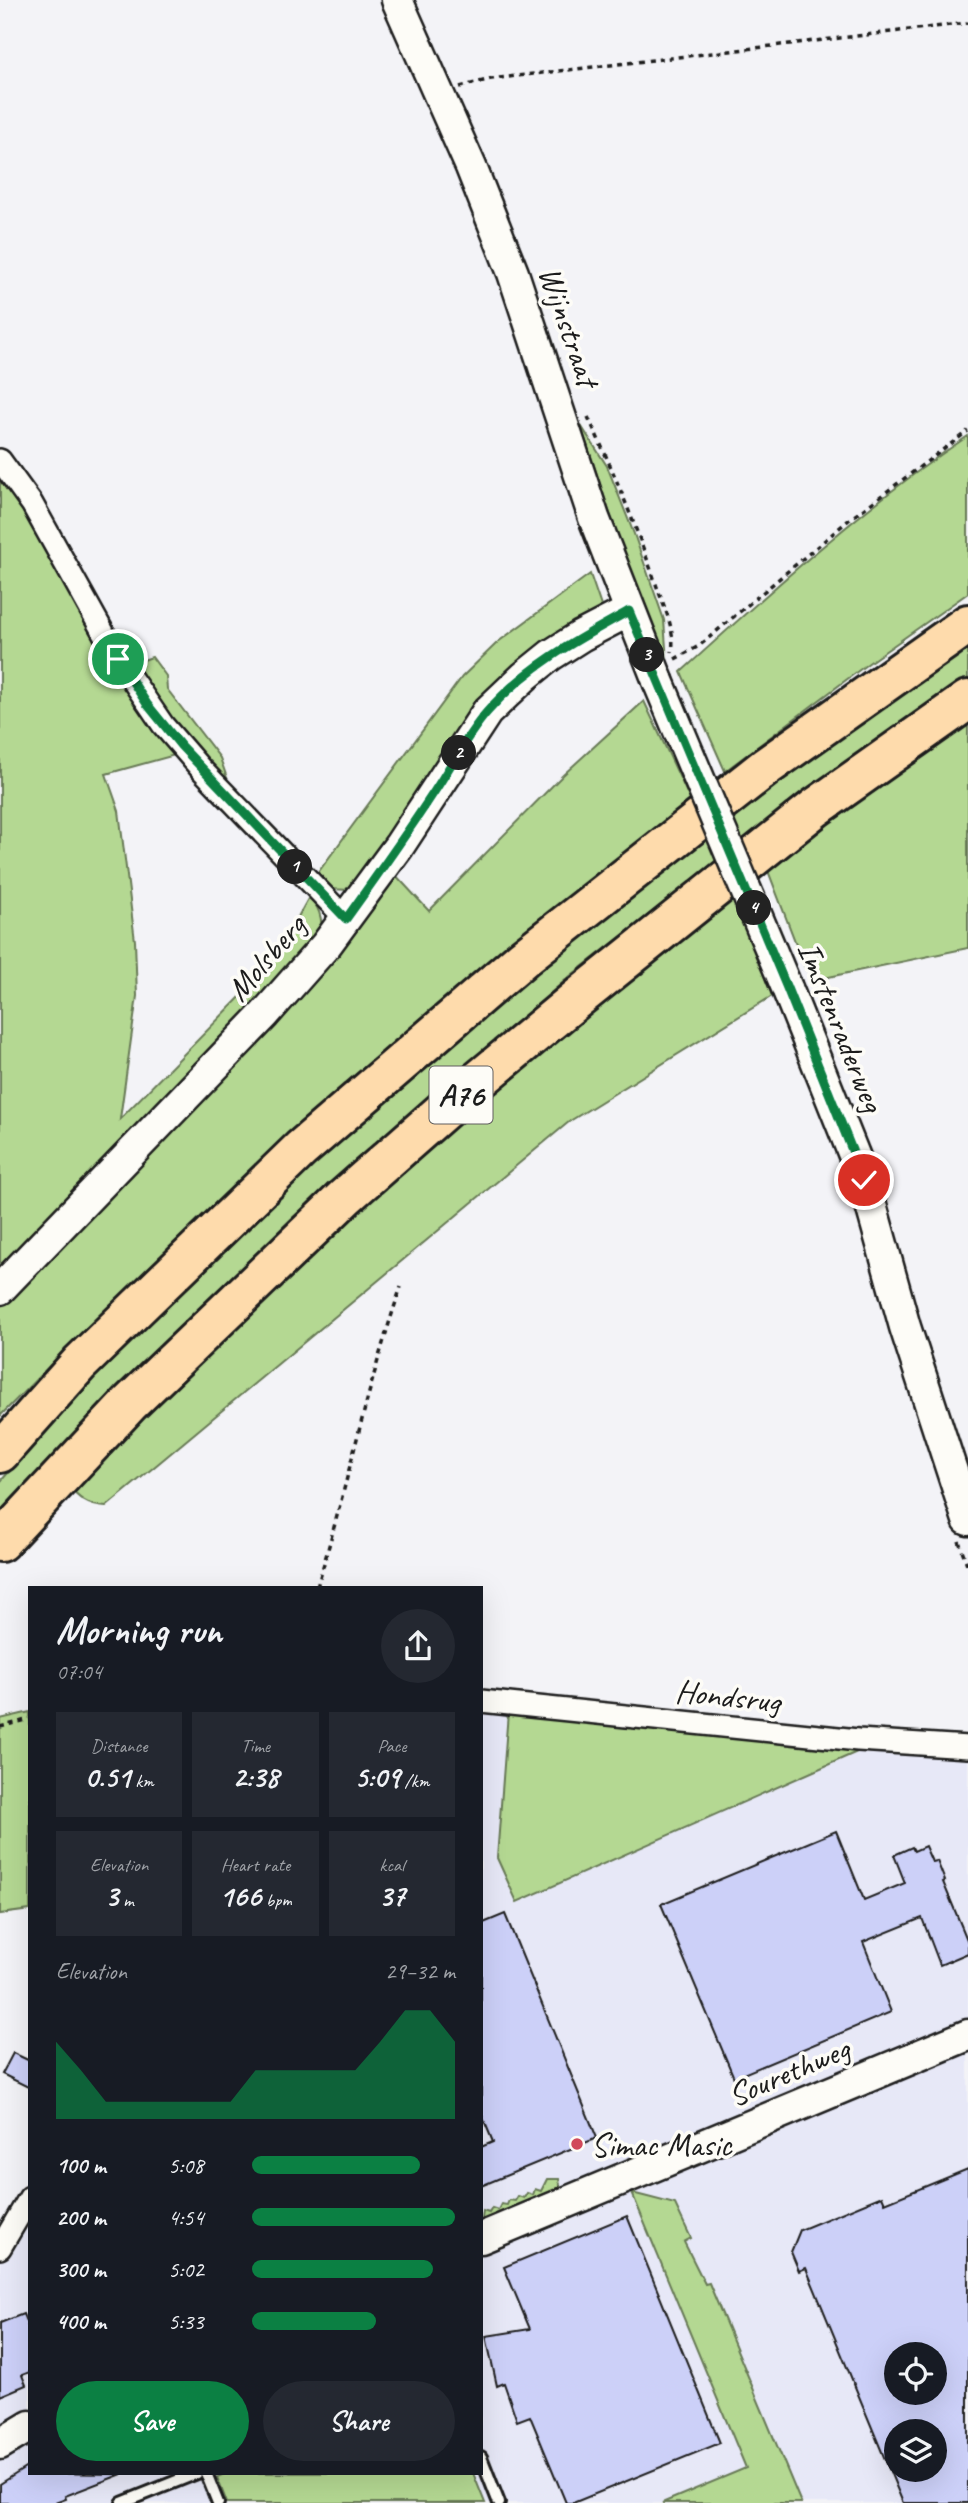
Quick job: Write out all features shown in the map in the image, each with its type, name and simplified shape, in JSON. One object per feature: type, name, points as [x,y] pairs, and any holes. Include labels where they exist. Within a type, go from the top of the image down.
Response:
[{"type":"highway","name":"A76","points":[[0,1453],[80,1363],[300,1149],[512,967],[767,766],[968,624]]},
{"type":"highway","name":"A76","points":[[0,1542],[130,1403],[345,1197],[422,1129],[578,998],[815,808],[968,700]]},
{"type":"street","name":"Wijnstraat","points":[[397,0],[471,167],[509,262],[594,519],[629,611],[664,671]]},
{"type":"street","points":[[0,460],[32,504],[118,659],[163,725],[201,769],[346,919]]},
{"type":"street","name":"Molsberg","points":[[0,1289],[265,1014],[346,919],[487,712],[551,656],[581,636],[629,611]]},
{"type":"street","name":"Imstenraderweg","points":[[664,671],[864,1180],[905,1327],[968,1520]]},
{"type":"street","name":"Hondsrug","points":[[483,1701],[858,1740],[968,1747]]},
{"type":"street","name":"Sourethweg","points":[[483,2237],[968,2035]]},
{"type":"street","points":[[0,2248],[28,2200]]},
{"type":"street","points":[[0,2444],[28,2427]]},
{"type":"lane","points":[[483,2462],[499,2503]]},
{"type":"lane","points":[[122,2503],[192,2475]]},
{"type":"lane","points":[[207,2475],[218,2503]]},
{"type":"path","points":[[454,88],[505,77],[968,23]]},
{"type":"path","points":[[664,671],[699,646],[816,545],[968,431]]},
{"type":"path","points":[[660,595],[673,640],[664,671]]},
{"type":"path","points":[[317,1586],[340,1511],[380,1348],[401,1287]]},
{"type":"path","points":[[0,1727],[28,1720]]},
{"type":"shaded area","points":[[483,1701],[968,1753],[968,2503],[0,2503],[0,2233],[28,2184],[28,2475],[483,2475]]},
{"type":"green space","points":[[580,424],[607,466],[634,534],[664,620],[667,662],[613,523]]},
{"type":"green space","points":[[968,436],[968,593],[870,662],[725,771],[681,672],[856,519]]},
{"type":"green space","points":[[0,469],[30,516],[110,665],[175,755],[106,774],[119,811],[135,941],[137,996],[120,1119],[248,989],[289,933],[309,897],[320,914],[321,925],[320,945],[0,1275]]},
{"type":"green space","points":[[590,574],[603,612],[554,645],[350,890],[329,889],[314,878],[462,677],[498,642]]},
{"type":"green space","points":[[968,644],[968,685],[751,835],[569,977],[291,1219],[89,1417],[0,1513],[0,1482],[70,1403],[193,1275],[405,1082],[583,933],[675,861],[872,708]]},
{"type":"green space","points":[[152,657],[166,676],[167,689],[220,758],[232,792],[211,771],[129,665]]},
{"type":"green space","points":[[644,701],[693,806],[154,1268],[66,1349],[0,1416],[0,1299],[392,871],[429,911],[563,775]]},
{"type":"green space","points":[[968,720],[968,948],[824,978],[806,970],[767,868]]},
{"type":"green space","points":[[731,891],[772,996],[570,1121],[106,1507],[88,1503],[70,1489],[66,1484],[264,1282]]},
{"type":"green space","points":[[28,1712],[28,1910],[0,1914],[0,1719]]},
{"type":"green space","points":[[508,1712],[866,1748],[517,1902],[497,1858]]},
{"type":"green space","points":[[547,2179],[559,2179],[561,2191],[483,2224],[483,2211],[489,2213],[492,2208],[498,2210],[501,2204],[507,2205],[509,2200],[515,2201],[518,2196],[524,2198],[527,2193],[533,2195],[535,2189],[541,2191]]},
{"type":"green space","points":[[632,2193],[675,2204],[691,2238],[684,2242],[705,2284],[709,2283],[801,2503],[662,2503],[746,2468]]},
{"type":"green space","points":[[474,2475],[485,2503],[227,2503],[217,2477]]},
{"type":"building","points":[[836,1831],[864,1900],[905,1883],[894,1855],[912,1847],[914,1851],[925,1846],[932,1862],[937,1861],[968,1942],[968,1953],[940,1965],[922,1918],[863,1942],[891,2012],[734,2078],[661,1904]]},
{"type":"building","points":[[505,1914],[597,2138],[483,2185],[483,2146],[493,2142],[483,2118],[483,1923]]},
{"type":"building","points":[[13,2053],[28,2060],[28,2087],[2,2074]]},
{"type":"building","points":[[968,2169],[968,2503],[903,2503],[894,2482],[947,2482],[947,2419],[884,2419],[884,2457],[806,2268],[799,2271],[791,2252],[800,2230],[882,2196],[885,2203]]},
{"type":"building","points":[[627,2216],[720,2443],[573,2503],[566,2503],[530,2416],[517,2421],[504,2383],[497,2386],[486,2336],[530,2329],[504,2267]]},
{"type":"building","points":[[23,2314],[28,2326],[28,2373],[22,2375],[26,2385],[0,2396],[0,2323]]},
{"type":"building","points":[[28,2466],[28,2475],[119,2475],[65,2496],[66,2499],[55,2503],[0,2503],[0,2484]]},
{"type":"place","name":"Simac Masic","points":[[577,2144]]},
{"type":"route","points":[[118,659],[147,704],[201,769],[346,919],[487,712],[551,656],[581,636],[629,611],[787,988],[864,1180]]}]
